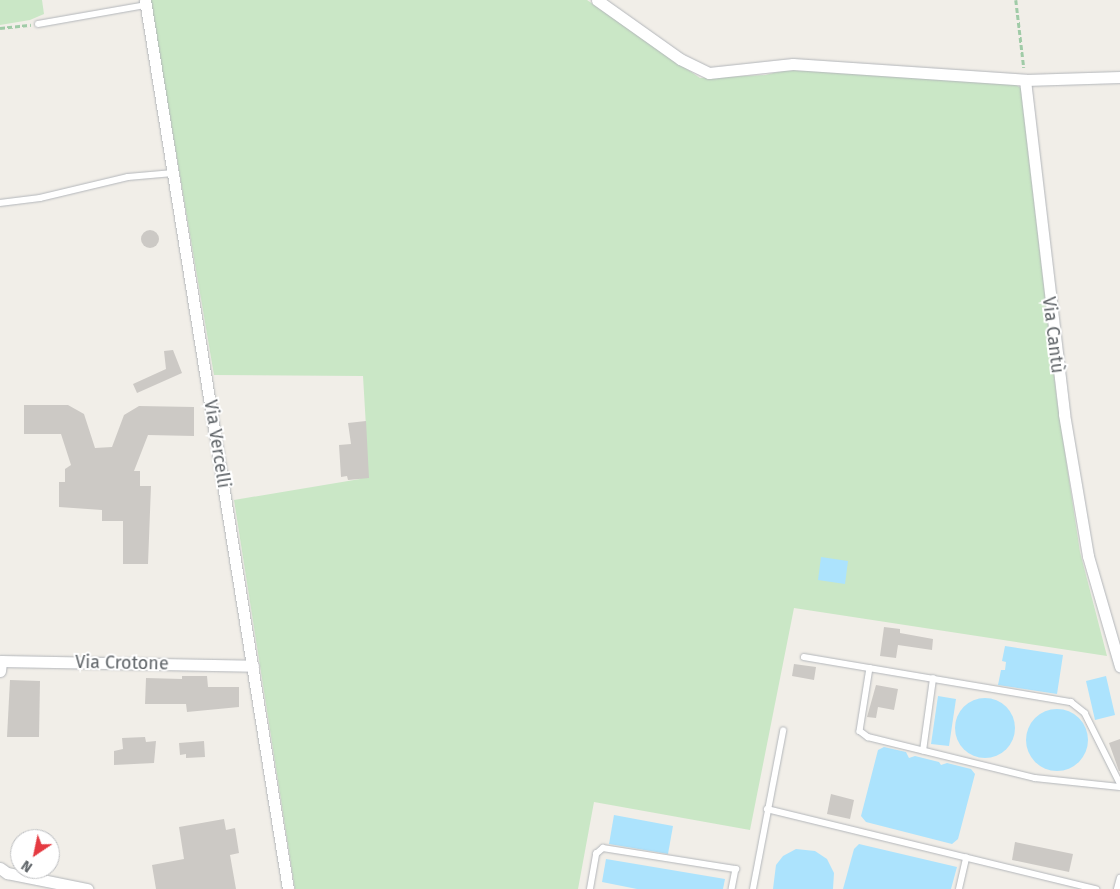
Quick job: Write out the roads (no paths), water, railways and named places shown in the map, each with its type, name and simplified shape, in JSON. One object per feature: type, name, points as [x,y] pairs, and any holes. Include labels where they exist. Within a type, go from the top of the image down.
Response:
[{"type":"street","points":[[597,0],[680,59],[709,73],[800,64],[1025,80],[1120,77]]},
{"type":"street","name":"Via Vercelli","points":[[145,3],[288,889]]},
{"type":"street","name":"Via Cantù","points":[[1025,80],[1064,414],[1088,556],[1120,666]]},
{"type":"street","name":"Via Crotone","points":[[0,671],[1,661],[253,666]]},
{"type":"street","points":[[0,868],[8,873],[86,889]]},
{"type":"lane","points":[[38,24],[145,3]]},
{"type":"lane","points":[[0,203],[40,198],[128,177],[173,172]]},
{"type":"lane","points":[[804,658],[1071,702],[1085,713],[1120,782]]},
{"type":"lane","points":[[870,668],[860,732],[868,737],[1035,778],[1120,787]]},
{"type":"lane","points":[[923,751],[933,679]]},
{"type":"lane","points":[[753,889],[783,731]]},
{"type":"lane","points":[[767,810],[1096,889]]},
{"type":"lane","points":[[590,889],[596,854],[602,848],[736,869],[732,889]]},
{"type":"lane","points":[[959,889],[966,858]]},
{"type":"lane","points":[[1117,889],[1120,878]]},
{"type":"water","points":[[821,557],[848,561],[845,584],[818,580]]},
{"type":"water","points":[[1005,646],[1063,655],[1057,694],[998,685],[1001,670],[1005,670],[1006,662],[1002,661]]},
{"type":"water","points":[[1106,676],[1115,715],[1095,720],[1086,681]]},
{"type":"water","points":[[938,696],[956,699],[949,746],[931,744]]},
{"type":"water","points":[[979,698],[991,698],[1002,703],[1010,711],[1015,722],[1013,740],[1002,753],[991,758],[979,758],[968,753],[960,745],[955,734],[955,722],[960,711],[968,703]]},
{"type":"water","points":[[1057,709],[1074,714],[1079,718],[1083,723],[1088,740],[1083,757],[1079,762],[1074,766],[1057,771],[1040,766],[1035,762],[1031,757],[1026,740],[1031,723],[1035,718],[1040,714]]},
{"type":"water","points":[[884,747],[906,752],[909,758],[915,756],[939,762],[941,765],[947,763],[971,769],[975,774],[958,839],[952,844],[866,822],[861,816],[878,750]]},
{"type":"water","points":[[614,815],[673,826],[668,854],[609,844]]},
{"type":"water","points":[[859,844],[957,867],[951,889],[843,889],[854,849]]},
{"type":"water","points":[[796,849],[815,851],[827,859],[834,873],[833,889],[773,889],[776,865],[783,856]]},
{"type":"water","points":[[606,859],[725,879],[723,889],[637,889],[602,882]]}]
